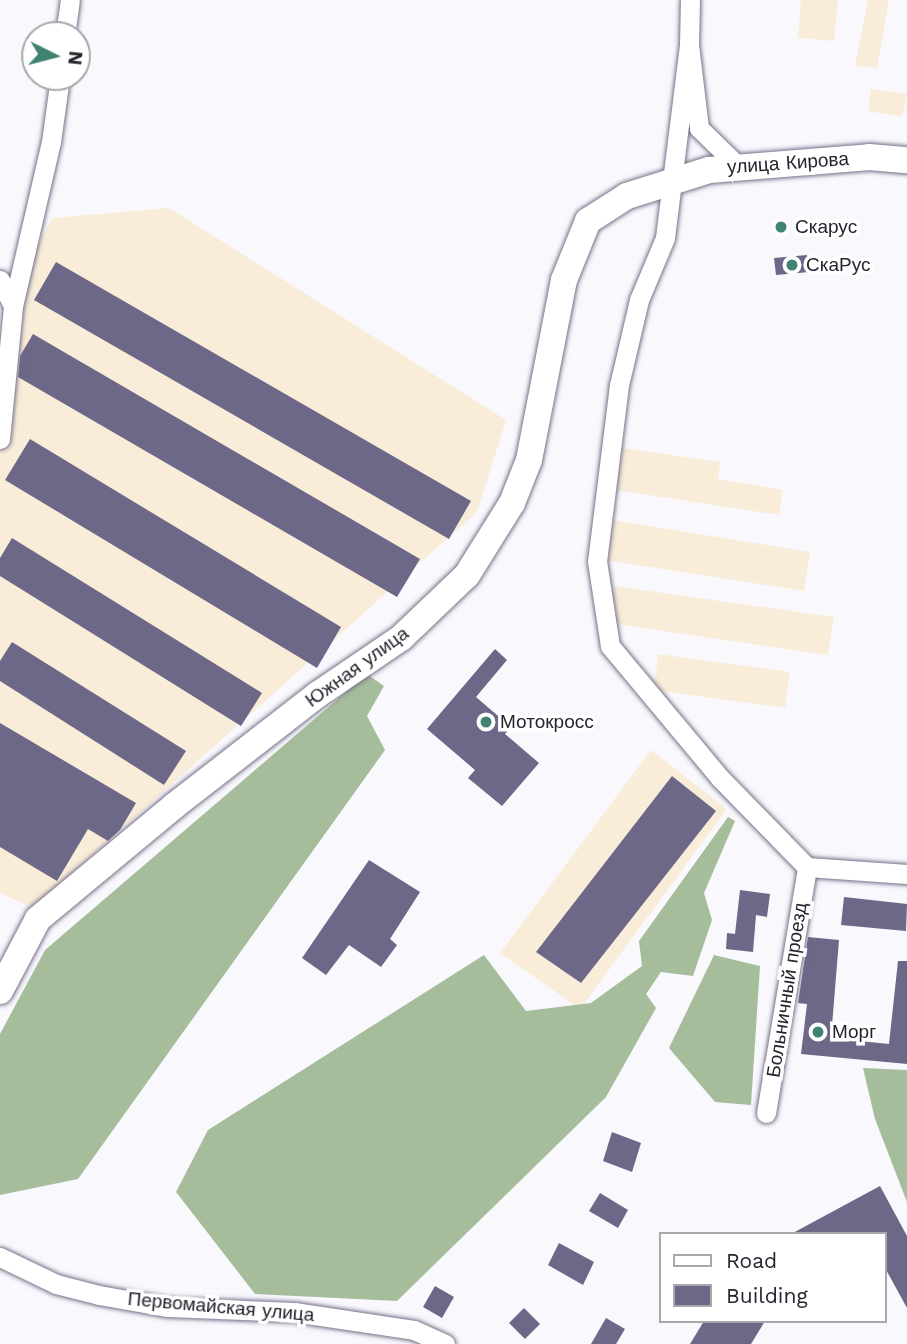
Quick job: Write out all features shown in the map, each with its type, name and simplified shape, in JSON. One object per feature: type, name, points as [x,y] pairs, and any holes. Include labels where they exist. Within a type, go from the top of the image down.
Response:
[{"type":"street","points":[[67,21],[70,0]]},
{"type":"street","points":[[690,0],[689,46],[665,238],[639,300],[619,385],[597,561],[610,646],[720,778],[807,867],[907,874]]},
{"type":"street","points":[[689,46],[699,128],[738,166]]},
{"type":"street","points":[[0,439],[13,306],[51,142],[58,91]]},
{"type":"street","name":"улица Кирова","points":[[671,183],[738,166],[869,157],[907,160]]},
{"type":"street","name":"Южная улица","points":[[0,991],[38,919],[174,806],[317,695],[401,638],[467,575],[512,503],[529,460],[564,280],[588,221],[627,197],[671,183]]},
{"type":"street","points":[[0,280],[13,306]]},
{"type":"street","name":"Больничный проезд","points":[[766,1113],[807,867]]},
{"type":"street","name":"Первомайская улица","points":[[0,1257],[56,1284],[99,1295],[168,1307],[294,1312],[414,1330],[445,1344]]},
{"type":"shaded area","points":[[801,0],[838,0],[834,41],[798,38]]},
{"type":"shaded area","points":[[868,0],[889,0],[877,68],[855,66]]},
{"type":"shaded area","points":[[871,89],[907,94],[902,117],[868,111]]},
{"type":"shaded area","points":[[169,208],[506,420],[477,512],[33,908],[0,893],[0,429],[10,291],[53,218]]},
{"type":"shaded area","points":[[615,447],[720,462],[718,479],[783,490],[779,515],[609,489]]},
{"type":"shaded area","points":[[611,520],[810,552],[804,591],[605,560]]},
{"type":"shaded area","points":[[614,586],[834,617],[828,655],[608,623]]},
{"type":"shaded area","points":[[658,654],[790,672],[785,708],[654,690]]},
{"type":"shaded area","points":[[651,750],[727,809],[580,1009],[500,953]]},
{"type":"green space","points":[[367,674],[384,686],[367,716],[385,750],[78,1179],[0,1195],[0,1034],[45,950]]},
{"type":"green space","points":[[728,817],[735,821],[704,893],[712,920],[693,976],[661,972],[646,994],[656,1008],[606,1097],[397,1301],[255,1294],[176,1192],[208,1130],[484,955],[526,1011],[591,1003],[642,966],[639,941]]},
{"type":"green space","points":[[714,955],[760,966],[751,1105],[715,1102],[669,1048]]},
{"type":"green space","points":[[863,1068],[907,1070],[907,1202],[875,1119]]},
{"type":"building","name":"СкаРус","points":[[807,255],[809,272],[776,275],[774,258]]},
{"type":"building","points":[[56,262],[471,501],[449,539],[34,300]]},
{"type":"building","points":[[33,334],[420,559],[397,597],[18,377],[20,356]]},
{"type":"building","points":[[30,439],[341,627],[317,668],[5,480]]},
{"type":"building","points":[[12,538],[262,693],[241,726],[0,576],[0,558]]},
{"type":"building","points":[[12,642],[186,751],[164,785],[0,681],[0,661]]},
{"type":"building","points":[[495,649],[507,660],[476,697],[511,727],[505,734],[539,763],[502,806],[468,778],[475,770],[427,729]]},
{"type":"building","points":[[0,723],[136,803],[120,830],[108,841],[88,829],[57,881],[0,847]]},
{"type":"building","points":[[672,776],[716,811],[581,983],[536,952]]},
{"type":"building","points":[[369,860],[420,892],[390,939],[397,945],[381,967],[349,945],[326,975],[302,958]]},
{"type":"building","points":[[740,890],[770,894],[767,917],[756,915],[753,952],[726,949],[727,933],[735,934]]},
{"type":"building","points":[[844,897],[907,904],[906,931],[841,925]]},
{"type":"building","points":[[808,937],[839,940],[831,1038],[889,1044],[898,961],[907,961],[907,1064],[801,1054],[807,1004],[798,1003]]},
{"type":"building","points":[[612,1132],[641,1143],[632,1172],[603,1161]]},
{"type":"building","points":[[880,1186],[907,1236],[907,1308],[886,1270],[886,1232],[795,1232]]},
{"type":"building","points":[[600,1193],[628,1210],[618,1228],[589,1211]]},
{"type":"building","points":[[559,1243],[594,1262],[583,1285],[548,1265]]},
{"type":"building","points":[[435,1286],[454,1297],[442,1318],[423,1307]]},
{"type":"building","points":[[524,1308],[540,1324],[525,1339],[509,1323]]},
{"type":"building","points":[[606,1318],[625,1329],[616,1344],[591,1344]]},
{"type":"building","points":[[703,1323],[764,1323],[751,1344],[690,1344]]},
{"type":"place","name":"Скарус","points":[[781,227]]},
{"type":"place","name":"СкаРус","points":[[792,265]]},
{"type":"place","name":"Мотокросс","points":[[486,722]]},
{"type":"place","name":"Морг","points":[[818,1032]]}]
